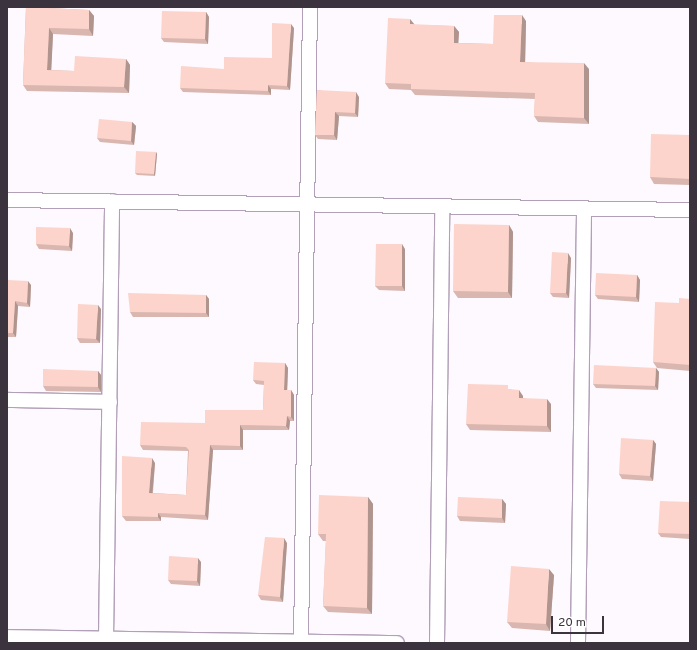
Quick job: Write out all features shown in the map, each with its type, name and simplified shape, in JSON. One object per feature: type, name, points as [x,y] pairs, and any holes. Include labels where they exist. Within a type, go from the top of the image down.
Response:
[{"type":"street","points":[[301,642],[310,7]]},
{"type":"street","points":[[7,200],[690,210]]},
{"type":"street","points":[[106,639],[112,201]]},
{"type":"street","points":[[437,643],[442,207]]},
{"type":"street","points":[[578,643],[584,209]]},
{"type":"street","points":[[7,400],[110,402]]},
{"type":"street","points":[[7,637],[397,643]]},
{"type":"building","points":[[26,7],[89,10],[89,29],[49,28],[47,70],[74,71],[75,56],[126,59],[124,87],[23,85]]},
{"type":"building","points":[[162,11],[206,12],[205,39],[161,38]]},
{"type":"building","points":[[494,15],[522,15],[520,62],[584,63],[584,118],[534,116],[535,93],[411,89],[411,84],[385,83],[388,18],[410,19],[410,24],[454,26],[454,43],[493,44]]},
{"type":"building","points":[[272,23],[291,24],[287,86],[268,85],[268,91],[180,88],[181,66],[224,69],[224,57],[272,58]]},
{"type":"building","points":[[317,90],[356,92],[355,113],[335,112],[334,135],[315,135]]},
{"type":"building","points":[[99,119],[132,122],[131,141],[97,138]]},
{"type":"building","points":[[651,134],[690,135],[690,179],[650,177]]},
{"type":"building","points":[[136,151],[156,152],[154,174],[135,173]]},
{"type":"building","points":[[454,224],[509,225],[508,292],[453,291]]},
{"type":"building","points":[[36,227],[70,228],[69,246],[36,244]]},
{"type":"building","points":[[376,244],[402,244],[402,286],[375,286]]},
{"type":"building","points":[[552,252],[568,253],[566,293],[550,293]]},
{"type":"building","points":[[596,273],[637,275],[636,297],[595,295]]},
{"type":"building","points":[[7,280],[28,281],[27,303],[15,301],[13,333],[7,333]]},
{"type":"building","points":[[128,293],[206,295],[206,313],[130,312]]},
{"type":"building","points":[[679,298],[690,299],[690,365],[653,362],[655,302],[679,303]]},
{"type":"building","points":[[78,304],[98,305],[96,339],[77,338]]},
{"type":"building","points":[[254,362],[285,363],[284,390],[291,390],[291,417],[287,416],[286,426],[240,425],[240,446],[210,445],[205,515],[158,513],[158,517],[122,516],[122,456],[152,458],[149,493],[186,495],[189,450],[186,447],[140,445],[141,422],[205,423],[205,410],[263,410],[264,381],[253,380]]},
{"type":"building","points":[[594,365],[656,368],[655,386],[593,384]]},
{"type":"building","points":[[43,369],[98,371],[98,387],[43,386]]},
{"type":"building","points":[[468,384],[508,385],[508,389],[519,390],[519,398],[547,399],[547,426],[466,424]]},
{"type":"building","points":[[621,438],[653,440],[650,476],[619,474]]},
{"type":"building","points":[[319,495],[368,497],[367,608],[323,606],[326,534],[318,534]]},
{"type":"building","points":[[458,497],[502,499],[502,518],[457,516]]},
{"type":"building","points":[[660,501],[690,502],[690,534],[658,533]]},
{"type":"building","points":[[265,537],[284,538],[280,597],[258,595]]},
{"type":"building","points":[[169,556],[198,558],[197,581],[168,580]]},
{"type":"building","points":[[511,566],[549,569],[546,624],[507,622]]}]
